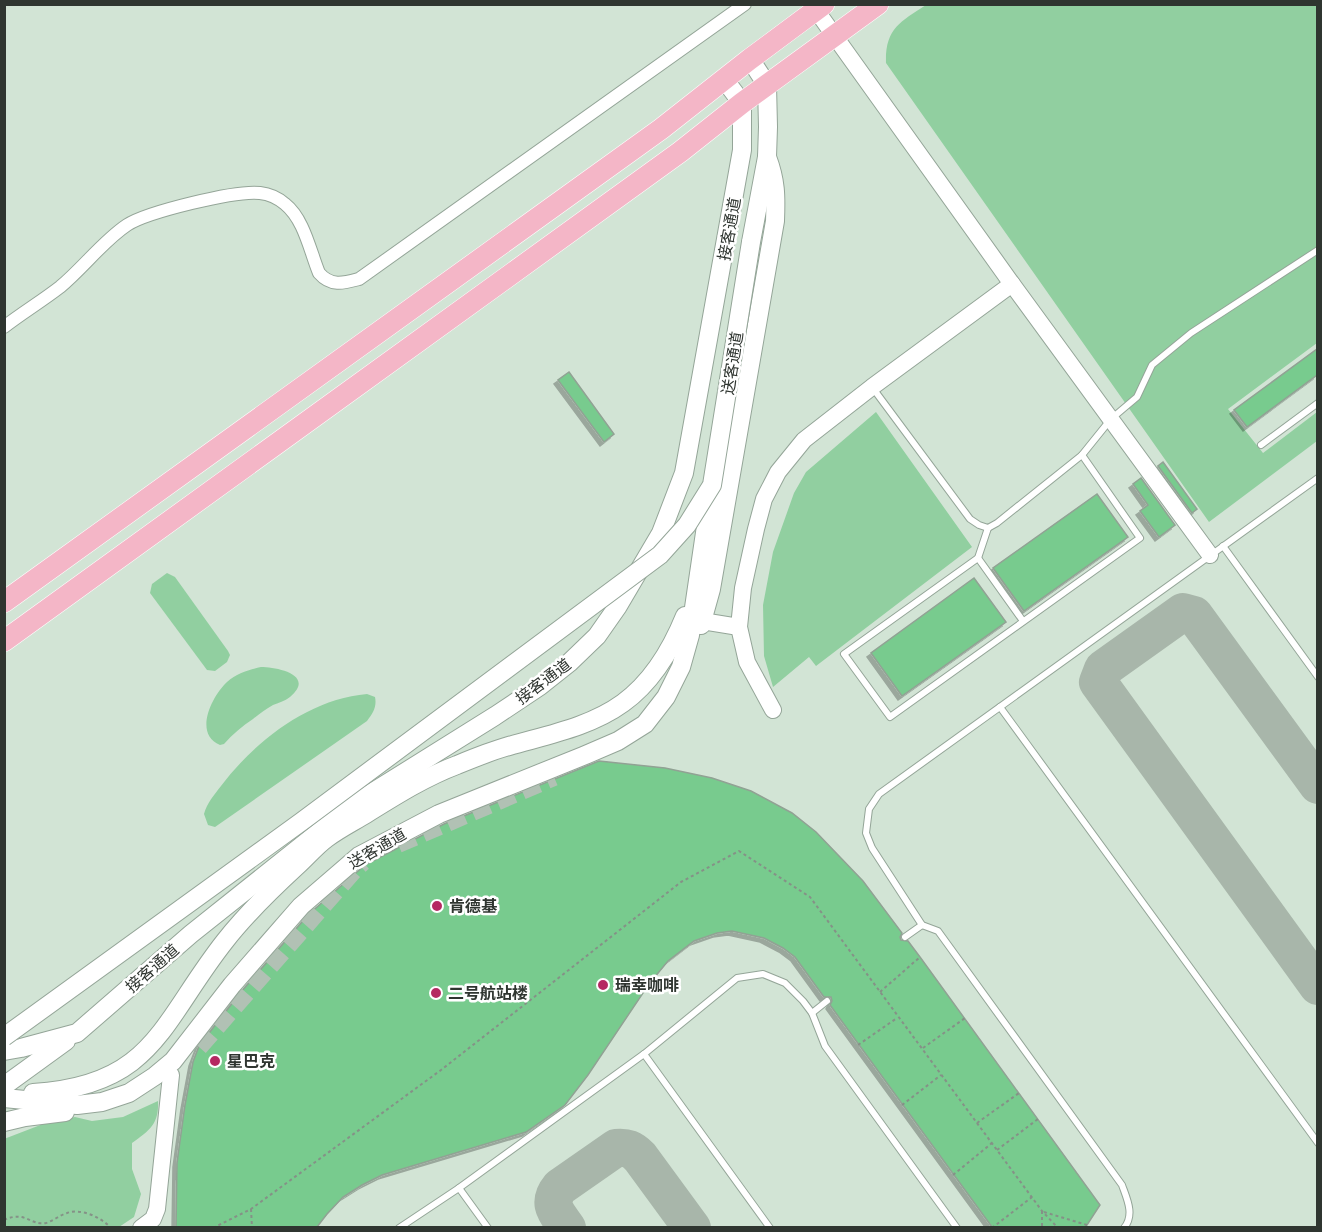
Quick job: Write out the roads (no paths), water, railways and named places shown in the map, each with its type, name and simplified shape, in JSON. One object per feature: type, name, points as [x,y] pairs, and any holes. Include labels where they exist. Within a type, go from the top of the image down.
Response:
[{"type":"highway","points":[[4,641],[670,159],[741,103],[878,4]]},
{"type":"highway","points":[[4,602],[661,129],[820,7]]},
{"type":"main road","points":[[590,762],[638,737],[665,710],[678,689],[711,589],[775,221],[776,190],[767,157],[767,85],[750,59]]},
{"type":"main road","points":[[724,79],[741,103]]},
{"type":"main road","name":"接客通道","points":[[4,1051],[77,1034],[191,934],[354,804],[540,686],[584,648],[608,621],[661,533],[684,473],[739,171],[742,150],[741,103]]},
{"type":"main road","name":"送客通道","points":[[4,1096],[76,1105],[102,1102],[129,1093],[156,1076],[173,1060],[232,985],[300,906],[359,856],[439,814],[618,741],[638,729],[659,708],[681,666],[690,635],[751,242],[767,157]]},
{"type":"main road","name":"送客通道","points":[[4,1037],[301,822],[660,555],[687,525],[712,485]]},
{"type":"main road","name":"送客通道","points":[[4,1096],[52,1092],[91,1083],[131,1065],[159,1036],[225,940],[278,884],[326,839],[403,792],[454,766],[505,747],[568,729],[599,717],[622,704],[652,674],[670,648],[696,590]]},
{"type":"main road","points":[[4,1086],[77,1034]]},
{"type":"main road","points":[[4,1122],[50,1113],[122,1105],[150,1092],[199,1047]]},
{"type":"street","points":[[4,327],[60,287],[127,225],[142,217],[179,206],[246,193],[260,193],[276,197],[287,205],[297,219],[320,273],[325,279],[336,284],[359,279],[745,4]]},
{"type":"street","points":[[820,7],[834,36],[1012,284],[1111,419],[1216,551]]},
{"type":"street","points":[[773,710],[747,662],[739,627],[742,588],[756,529],[764,499],[774,480],[790,455],[804,440],[1012,284]]},
{"type":"street","points":[[702,621],[739,627]]},
{"type":"street","points":[[141,1227],[153,1218],[157,1209],[171,1075]]},
{"type":"lane","points":[[1082,455],[1140,538],[890,717],[844,654],[978,558],[988,528],[1082,455],[1111,419],[1137,397],[1152,365],[1191,333],[1317,250]]},
{"type":"lane","points":[[872,387],[970,519],[988,528]]},
{"type":"lane","points":[[1261,445],[1317,404]]},
{"type":"lane","points":[[1124,1227],[1129,1222],[1130,1204],[1122,1185],[938,931],[922,925],[872,848],[866,833],[869,809],[879,794],[1317,478]]},
{"type":"lane","points":[[1216,551],[1317,676]]},
{"type":"lane","points":[[978,558],[1023,621]]},
{"type":"lane","points":[[999,707],[1317,1143]]},
{"type":"lane","points":[[905,937],[922,925]]},
{"type":"lane","points":[[399,1227],[459,1188],[644,1054],[737,978],[763,974],[785,983],[803,1001],[812,1013],[825,1046],[957,1227]]},
{"type":"lane","points":[[812,1013],[827,1001]]},
{"type":"lane","points":[[644,1054],[770,1227]]},
{"type":"lane","points":[[459,1188],[488,1227]]},
{"type":"tunnel","points":[[398,844],[554,777]]},
{"type":"tunnel","points":[[199,1047],[363,862]]},
{"type":"place","name":"肯德基","points":[[437,906]]},
{"type":"place","name":"瑞幸咖啡","points":[[603,985]]},
{"type":"place","name":"二号航站楼","points":[[436,993]]},
{"type":"place","name":"星巴克","points":[[215,1061]]}]
